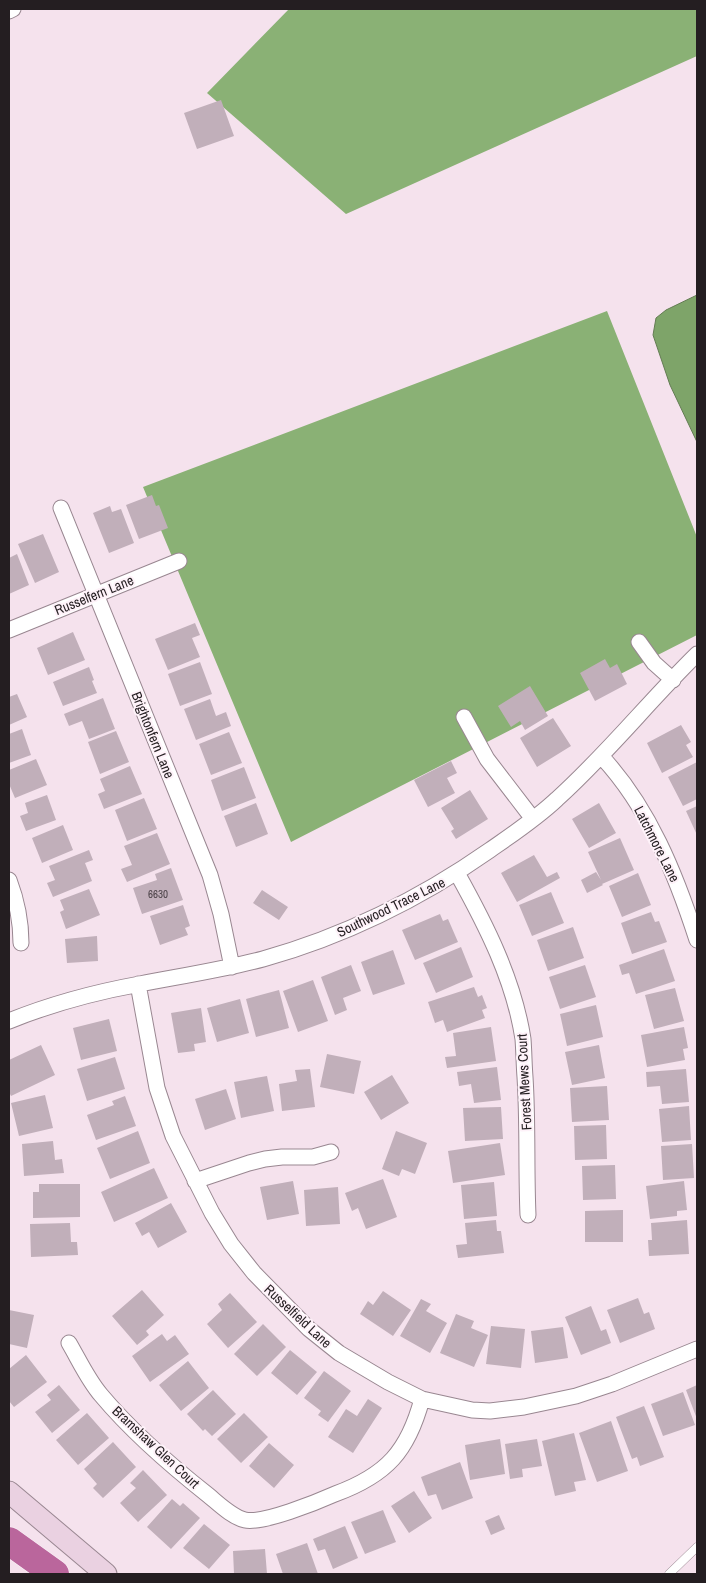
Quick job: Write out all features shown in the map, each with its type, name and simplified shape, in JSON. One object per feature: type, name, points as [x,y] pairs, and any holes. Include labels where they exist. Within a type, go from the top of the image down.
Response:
[{"type":"highway","points":[[9,1541],[55,1574]]},
{"type":"main road","points":[[9,1492],[106,1574]]},
{"type":"street","points":[[9,11],[13,9]]},
{"type":"street","name":"Brightonfern Lane","points":[[61,508],[210,875],[221,914],[232,966]]},
{"type":"street","name":"Russelfern Lane","points":[[9,630],[179,561]]},
{"type":"street","points":[[639,642],[654,663],[673,680]]},
{"type":"street","name":"Southwood Trace Lane","points":[[9,1021],[78,999],[138,984],[232,966],[306,946],[343,932],[399,906],[457,873],[533,819],[556,800],[601,756],[697,654]]},
{"type":"street","points":[[464,717],[487,759],[533,819]]},
{"type":"street","name":"Latchmore Lane","points":[[601,756],[625,785],[660,845],[677,882],[697,940]]},
{"type":"street","name":"Forest Mews Court","points":[[457,873],[493,942],[511,990],[520,1024],[523,1041],[526,1096],[528,1215]]},
{"type":"street","points":[[9,880],[16,897],[21,920],[22,943]]},
{"type":"street","name":"Russelfield Lane","points":[[138,984],[157,1088],[167,1120],[194,1181],[231,1244],[261,1280],[309,1329],[339,1353],[388,1382],[422,1399],[472,1410],[507,1409],[542,1404],[576,1396],[612,1384],[697,1349]]},
{"type":"street","points":[[194,1181],[249,1162],[282,1157],[312,1158],[331,1152]]},
{"type":"street","name":"Bramshaw Glen Court","points":[[69,1343],[99,1393],[143,1439],[186,1478],[233,1515],[245,1520],[257,1521],[270,1518],[338,1493],[371,1478],[395,1457],[411,1433],[422,1399]]},
{"type":"lane","points":[[668,1574],[697,1547]]},
{"type":"shaded area","points":[[289,9],[697,9],[697,56],[346,214],[207,93]]},
{"type":"shaded area","points":[[697,295],[697,442],[670,385],[653,335],[656,318],[666,310]]},
{"type":"shaded area","points":[[607,311],[697,537],[697,635],[291,842],[143,487]]},
{"type":"building","points":[[221,100],[234,136],[197,149],[184,113]]},
{"type":"building","points":[[152,495],[156,506],[159,505],[168,528],[139,539],[126,505]]},
{"type":"building","points":[[110,506],[112,512],[121,509],[134,543],[109,553],[93,513]]},
{"type":"building","points":[[43,534],[59,572],[35,583],[18,544]]},
{"type":"building","points":[[17,554],[29,585],[9,594],[9,558]]},
{"type":"building","points":[[195,623],[200,635],[192,638],[200,657],[168,670],[155,639]]},
{"type":"building","points":[[73,632],[85,660],[48,675],[37,648]]},
{"type":"building","points":[[605,659],[610,668],[617,664],[627,684],[595,701],[580,673]]},
{"type":"building","points":[[200,662],[212,694],[180,706],[168,674]]},
{"type":"building","points":[[89,667],[97,693],[63,706],[53,682]]},
{"type":"building","points":[[530,686],[548,716],[525,730],[520,721],[511,727],[498,706]]},
{"type":"building","points":[[17,694],[27,717],[9,725],[9,697]]},
{"type":"building","points":[[103,698],[115,729],[89,739],[82,721],[69,726],[64,714]]},
{"type":"building","points":[[210,699],[216,716],[226,712],[231,726],[196,740],[184,709]]},
{"type":"building","points":[[553,718],[571,746],[537,767],[520,738]]},
{"type":"building","points":[[681,725],[691,742],[686,745],[693,757],[662,773],[647,743]]},
{"type":"building","points":[[22,729],[31,755],[9,763],[9,734]]},
{"type":"building","points":[[116,731],[129,762],[100,774],[88,742]]},
{"type":"building","points":[[229,732],[242,763],[211,775],[199,744]]},
{"type":"building","points":[[36,759],[47,785],[15,798],[9,784],[9,770]]},
{"type":"building","points":[[451,761],[457,773],[447,778],[455,793],[428,807],[414,780]]},
{"type":"building","points":[[697,762],[697,799],[683,806],[668,777]]},
{"type":"building","points":[[130,766],[142,794],[104,809],[98,794],[105,791],[100,779]]},
{"type":"building","points":[[244,767],[256,798],[222,811],[211,780]]},
{"type":"building","points":[[470,790],[488,819],[456,839],[451,831],[454,829],[441,808]]},
{"type":"building","points":[[47,795],[56,820],[26,831],[20,816],[28,813],[25,803]]},
{"type":"building","points":[[144,798],[157,829],[127,841],[115,810]]},
{"type":"building","points":[[256,803],[268,834],[236,847],[224,816]]},
{"type":"building","points":[[599,803],[616,833],[589,848],[572,819]]},
{"type":"building","points":[[697,806],[697,835],[686,811]]},
{"type":"building","points":[[63,825],[73,850],[42,863],[32,838]]},
{"type":"building","points":[[157,833],[170,864],[127,882],[121,869],[132,865],[124,846]]},
{"type":"building","points":[[620,838],[634,870],[587,893],[581,880],[596,872],[601,880],[588,852]]},
{"type":"building","points":[[89,850],[93,860],[85,863],[92,881],[53,897],[47,883],[55,880],[49,866]]},
{"type":"building","points":[[534,855],[547,877],[557,872],[560,878],[517,902],[501,873]]},
{"type":"building","points":[[171,868],[183,900],[142,914],[133,888],[157,880],[155,874]]},
{"type":"building","points":[[638,873],[651,905],[622,917],[609,886]]},
{"type":"building","points":[[89,889],[100,915],[66,929],[60,912],[64,910],[60,900]]},
{"type":"building","points":[[262,890],[288,907],[279,920],[253,903]]},
{"type":"building","points":[[551,892],[564,923],[532,936],[519,905]]},
{"type":"building","points":[[183,905],[190,926],[185,928],[188,935],[160,945],[150,916]]},
{"type":"building","points":[[651,912],[655,922],[659,921],[667,942],[632,954],[621,923]]},
{"type":"building","points":[[440,914],[443,921],[448,919],[458,942],[415,960],[402,930]]},
{"type":"building","points":[[573,927],[584,958],[548,971],[537,940]]},
{"type":"building","points":[[97,936],[98,961],[67,963],[65,939]]},
{"type":"building","points":[[461,947],[473,977],[436,993],[423,963]]},
{"type":"building","points":[[664,949],[675,981],[636,994],[629,973],[622,975],[619,965]]},
{"type":"building","points":[[393,950],[405,984],[373,995],[361,962]]},
{"type":"building","points":[[351,965],[361,991],[343,998],[347,1010],[335,1015],[321,977]]},
{"type":"building","points":[[585,965],[596,997],[560,1009],[549,977]]},
{"type":"building","points":[[313,980],[328,1021],[298,1032],[283,991]]},
{"type":"building","points":[[474,987],[478,997],[482,995],[487,1008],[482,1010],[485,1018],[447,1032],[443,1020],[435,1023],[428,1002]]},
{"type":"building","points":[[675,988],[684,1021],[654,1029],[645,995]]},
{"type":"building","points":[[279,990],[289,1028],[256,1037],[246,999]]},
{"type":"building","points":[[240,999],[249,1033],[217,1042],[207,1008]]},
{"type":"building","points":[[596,1005],[603,1037],[567,1046],[560,1014]]},
{"type":"building","points":[[201,1008],[206,1042],[194,1044],[195,1051],[178,1053],[171,1013]]},
{"type":"building","points":[[109,1019],[117,1051],[81,1060],[73,1028]]},
{"type":"building","points":[[491,1027],[496,1061],[447,1068],[445,1057],[456,1056],[453,1033]]},
{"type":"building","points":[[684,1027],[688,1048],[683,1049],[685,1060],[647,1067],[641,1035]]},
{"type":"building","points":[[41,1045],[55,1075],[11,1096],[9,1092],[9,1060]]},
{"type":"building","points":[[599,1045],[605,1078],[572,1085],[565,1052]]},
{"type":"building","points":[[327,1054],[361,1061],[354,1094],[320,1087]]},
{"type":"building","points":[[115,1057],[125,1089],[87,1101],[77,1069]]},
{"type":"building","points":[[497,1067],[501,1100],[474,1103],[471,1084],[459,1086],[457,1072]]},
{"type":"building","points":[[310,1069],[315,1107],[282,1111],[279,1084],[297,1081],[295,1070]]},
{"type":"building","points":[[686,1069],[689,1102],[662,1104],[660,1086],[647,1087],[646,1072]]},
{"type":"building","points":[[392,1075],[409,1103],[381,1120],[364,1092]]},
{"type":"building","points":[[267,1076],[274,1111],[241,1118],[234,1082]]},
{"type":"building","points":[[607,1086],[609,1120],[572,1122],[570,1088]]},
{"type":"building","points":[[226,1089],[236,1119],[205,1130],[195,1099]]},
{"type":"building","points":[[45,1095],[53,1128],[19,1136],[11,1103]]},
{"type":"building","points":[[125,1096],[136,1126],[96,1140],[87,1115],[114,1105],[112,1101]]},
{"type":"building","points":[[689,1106],[691,1140],[662,1142],[659,1109]]},
{"type":"building","points":[[501,1107],[503,1139],[465,1141],[463,1108]]},
{"type":"building","points":[[606,1125],[607,1159],[575,1160],[574,1126]]},
{"type":"building","points":[[138,1131],[150,1163],[110,1179],[97,1148]]},
{"type":"building","points":[[396,1131],[427,1143],[415,1174],[402,1169],[399,1176],[382,1169]]},
{"type":"building","points":[[53,1141],[55,1160],[62,1159],[64,1173],[24,1176],[22,1144]]},
{"type":"building","points":[[500,1143],[505,1175],[453,1183],[448,1151]]},
{"type":"building","points":[[692,1144],[694,1178],[663,1180],[661,1146]]},
{"type":"building","points":[[615,1165],[616,1199],[583,1200],[582,1166]]},
{"type":"building","points":[[154,1168],[168,1198],[114,1222],[101,1192]]},
{"type":"building","points":[[383,1179],[397,1217],[366,1229],[358,1208],[352,1211],[345,1193]]},
{"type":"building","points":[[293,1181],[299,1214],[267,1220],[260,1187]]},
{"type":"building","points":[[684,1181],[687,1210],[677,1211],[677,1216],[650,1219],[646,1186]]},
{"type":"building","points":[[494,1182],[497,1216],[464,1219],[461,1185]]},
{"type":"building","points":[[39,1184],[80,1184],[80,1217],[33,1218],[33,1192],[39,1192]]},
{"type":"building","points":[[338,1187],[340,1224],[306,1226],[304,1190]]},
{"type":"building","points":[[171,1203],[187,1232],[158,1248],[149,1232],[142,1236],[135,1223]]},
{"type":"building","points":[[623,1210],[623,1242],[585,1242],[585,1211]]},
{"type":"building","points":[[496,1220],[497,1231],[501,1231],[504,1253],[458,1258],[456,1245],[467,1244],[465,1223]]},
{"type":"building","points":[[687,1220],[689,1254],[649,1256],[648,1240],[652,1240],[651,1223]]},
{"type":"building","points":[[70,1223],[71,1242],[77,1242],[78,1255],[31,1257],[30,1224]]},
{"type":"building","points":[[142,1290],[164,1315],[146,1331],[149,1335],[137,1345],[112,1316]]},
{"type":"building","points":[[383,1291],[411,1310],[393,1336],[360,1314],[368,1301],[373,1305]]},
{"type":"building","points":[[230,1293],[257,1322],[228,1348],[207,1324],[222,1310],[218,1304]]},
{"type":"building","points":[[638,1298],[644,1314],[649,1312],[655,1329],[620,1343],[607,1310]]},
{"type":"building","points":[[421,1299],[431,1304],[426,1311],[447,1323],[430,1353],[400,1336]]},
{"type":"building","points":[[591,1306],[601,1331],[606,1329],[611,1343],[581,1355],[565,1317]]},
{"type":"building","points":[[9,1310],[34,1315],[27,1348],[9,1344]]},
{"type":"building","points":[[456,1314],[474,1321],[471,1328],[488,1335],[474,1367],[440,1353]]},
{"type":"building","points":[[263,1324],[286,1347],[257,1376],[234,1354]]},
{"type":"building","points":[[491,1326],[525,1329],[521,1368],[486,1364]]},
{"type":"building","points":[[563,1327],[568,1358],[535,1363],[531,1331]]},
{"type":"building","points":[[162,1334],[167,1341],[175,1335],[189,1354],[150,1382],[132,1356]]},
{"type":"building","points":[[290,1350],[317,1372],[297,1395],[271,1373]]},
{"type":"building","points":[[26,1355],[47,1382],[14,1407],[9,1401],[9,1369]]},
{"type":"building","points":[[188,1361],[209,1388],[181,1411],[159,1385]]},
{"type":"building","points":[[324,1371],[351,1391],[328,1422],[318,1415],[321,1411],[304,1398]]},
{"type":"building","points":[[59,1385],[80,1410],[52,1433],[35,1412],[51,1400],[47,1395]]},
{"type":"building","points":[[697,1385],[697,1419],[686,1390]]},
{"type":"building","points":[[213,1390],[236,1414],[212,1436],[205,1429],[203,1431],[187,1414]]},
{"type":"building","points":[[683,1392],[695,1425],[663,1436],[651,1404]]},
{"type":"building","points":[[368,1399],[382,1408],[353,1453],[328,1437],[346,1409],[357,1416]]},
{"type":"building","points":[[644,1406],[664,1457],[640,1466],[637,1457],[632,1459],[616,1417]]},
{"type":"building","points":[[87,1413],[109,1438],[78,1465],[56,1440]]},
{"type":"building","points":[[244,1413],[268,1437],[241,1463],[217,1439]]},
{"type":"building","points":[[611,1421],[628,1471],[597,1482],[579,1433]]},
{"type":"building","points":[[574,1433],[586,1480],[574,1482],[576,1491],[555,1496],[542,1441]]},
{"type":"building","points":[[500,1439],[505,1474],[470,1480],[465,1445]]},
{"type":"building","points":[[537,1439],[542,1466],[522,1469],[523,1477],[510,1479],[505,1444]]},
{"type":"building","points":[[113,1442],[136,1467],[103,1498],[93,1488],[97,1484],[84,1469]]},
{"type":"building","points":[[269,1443],[294,1465],[274,1488],[249,1466]]},
{"type":"building","points":[[460,1462],[473,1498],[442,1510],[436,1494],[428,1496],[421,1477]]},
{"type":"building","points":[[143,1470],[167,1495],[138,1522],[120,1503],[136,1488],[130,1483]]},
{"type":"building","points":[[414,1491],[432,1518],[409,1533],[391,1506]]},
{"type":"building","points":[[172,1499],[180,1506],[183,1503],[200,1518],[171,1549],[147,1527]]},
{"type":"building","points":[[383,1510],[396,1542],[365,1554],[351,1522]]},
{"type":"building","points":[[499,1515],[505,1529],[491,1535],[485,1521]]},
{"type":"building","points":[[204,1524],[230,1545],[209,1569],[183,1548]]},
{"type":"building","points":[[345,1526],[358,1558],[333,1569],[325,1549],[318,1551],[313,1539]]},
{"type":"building","points":[[307,1543],[318,1574],[283,1574],[276,1554]]},
{"type":"building","points":[[265,1549],[267,1574],[234,1574],[233,1551]]}]
